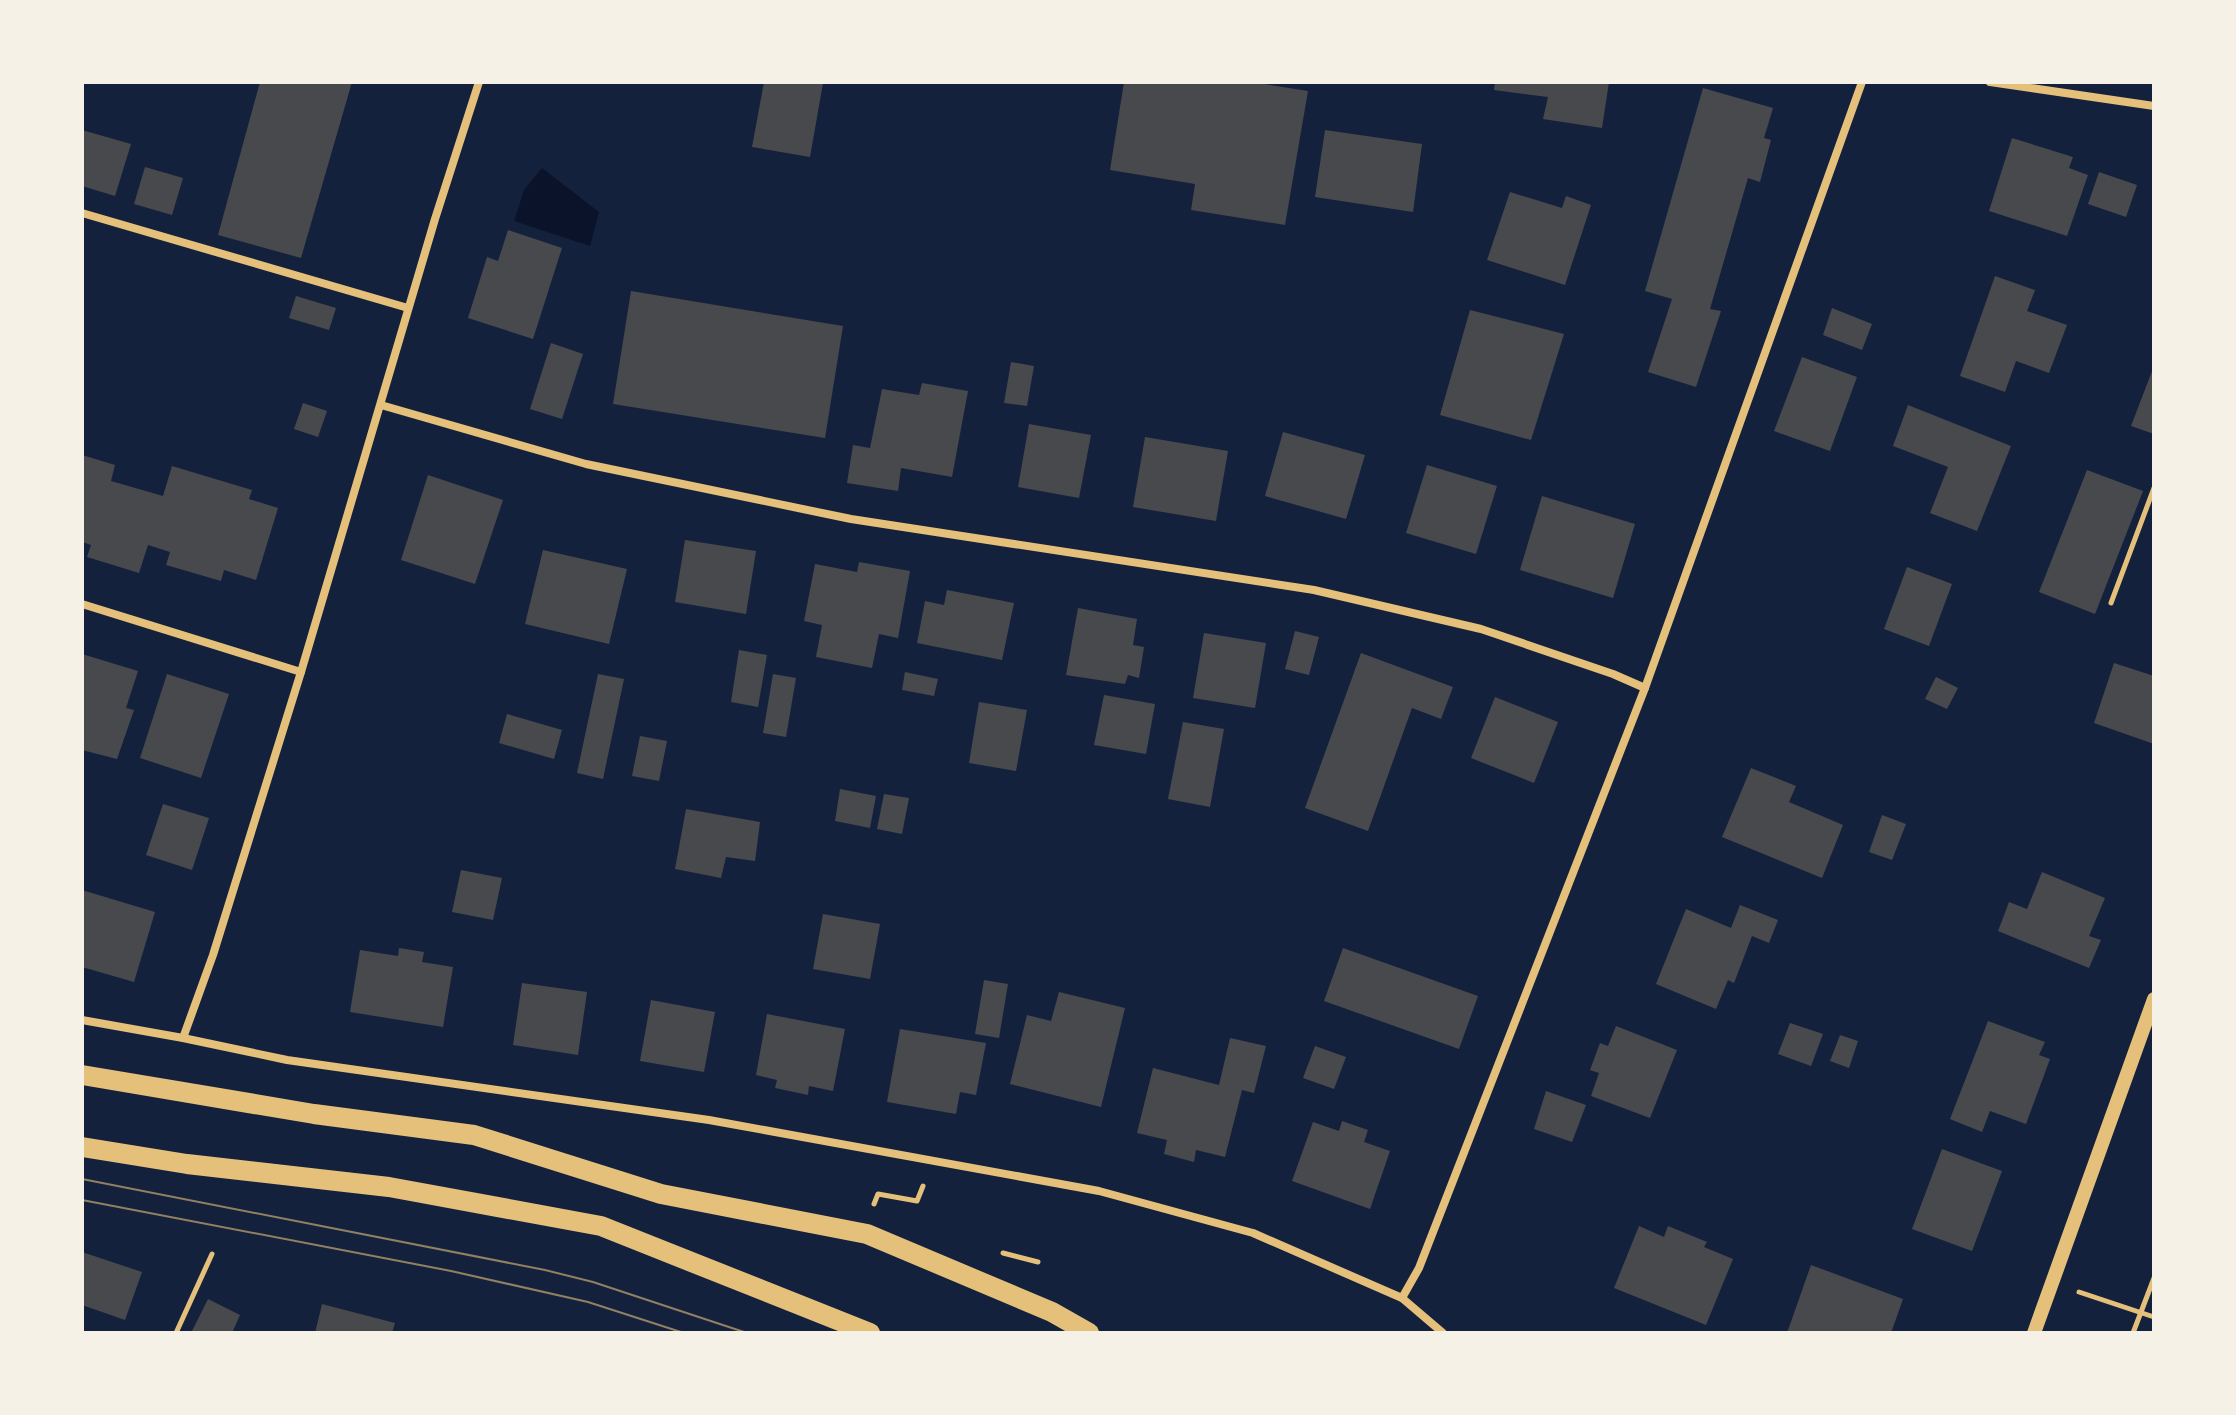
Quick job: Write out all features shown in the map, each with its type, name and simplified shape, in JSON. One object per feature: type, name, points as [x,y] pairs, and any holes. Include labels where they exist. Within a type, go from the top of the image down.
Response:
[{"type":"main road","points":[[82,1075],[314,1114],[474,1135],[661,1194],[867,1234],[1052,1312],[1089,1333]]},
{"type":"main road","points":[[82,1147],[187,1164],[389,1187],[601,1226],[870,1333]]},
{"type":"street","points":[[183,1038],[213,955],[301,672],[408,308],[479,82]]},
{"type":"street","points":[[1402,1298],[1419,1268],[1645,688],[1862,82]]},
{"type":"street","points":[[1990,82],[2154,106]]},
{"type":"street","points":[[82,213],[408,308]]},
{"type":"street","points":[[381,405],[586,464],[851,519],[1314,590],[1481,629],[1645,688]]},
{"type":"street","points":[[82,604],[301,672]]},
{"type":"street","points":[[2034,1333],[2154,999]]},
{"type":"street","points":[[82,1020],[287,1060],[709,1120],[1099,1191],[1253,1233],[1402,1298],[1443,1333]]},
{"type":"path","points":[[2111,603],[2154,488]]},
{"type":"path","points":[[871,1211],[878,1194],[917,1201],[923,1185]]},
{"type":"path","points":[[176,1333],[212,1254]]},
{"type":"path","points":[[2133,1333],[2154,1278]]},
{"type":"path","points":[[2052,1283],[2154,1317]]},
{"type":"water","points":[[542,168],[599,212],[590,246],[514,221],[524,190]]},
{"type":"building","points":[[260,82],[352,82],[301,258],[218,235]]},
{"type":"building","points":[[764,82],[823,83],[810,157],[752,147]]},
{"type":"building","points":[[1124,82],[1252,82],[1308,91],[1285,225],[1191,210],[1195,184],[1110,170]]},
{"type":"building","points":[[1495,82],[1609,82],[1602,128],[1543,119],[1548,97],[1494,90]]},
{"type":"building","points":[[1703,88],[1773,108],[1764,138],[1771,140],[1760,182],[1748,178],[1710,309],[1721,311],[1696,387],[1648,372],[1672,299],[1645,291]]},
{"type":"building","points":[[82,130],[131,144],[115,196],[82,186]]},
{"type":"building","points":[[1325,130],[1422,144],[1413,212],[1315,197]]},
{"type":"building","points":[[2012,138],[2073,157],[2069,168],[2088,175],[2067,236],[1989,211]]},
{"type":"building","points":[[145,167],[183,178],[172,215],[134,204]]},
{"type":"building","points":[[2099,172],[2137,185],[2126,217],[2088,204]]},
{"type":"building","points":[[1510,192],[1562,208],[1566,196],[1591,205],[1565,285],[1487,260]]},
{"type":"building","points":[[508,230],[562,248],[533,339],[468,318],[487,257],[498,261]]},
{"type":"building","points":[[1995,276],[2035,290],[2027,311],[2067,325],[2049,373],[2016,361],[2005,392],[1960,376]]},
{"type":"building","points":[[631,291],[843,326],[825,438],[613,404]]},
{"type":"building","points":[[296,296],[336,308],[329,330],[289,318]]},
{"type":"building","points":[[1832,308],[1872,324],[1862,350],[1823,335]]},
{"type":"building","points":[[1470,310],[1564,334],[1531,440],[1440,415]]},
{"type":"building","points":[[551,343],[583,354],[562,419],[530,409]]},
{"type":"building","points":[[1802,357],[1857,377],[1830,451],[1774,431]]},
{"type":"building","points":[[1011,362],[1034,366],[1027,406],[1004,403]]},
{"type":"building","points":[[2154,366],[2154,434],[2131,426]]},
{"type":"building","points":[[922,383],[968,391],[952,477],[901,468],[898,491],[847,483],[853,445],[870,448],[882,389],[919,395]]},
{"type":"building","points":[[303,403],[327,411],[318,437],[294,429]]},
{"type":"building","points":[[1908,405],[2011,446],[1977,531],[1930,513],[1948,467],[1893,446]]},
{"type":"building","points":[[1029,424],[1091,435],[1079,498],[1018,487]]},
{"type":"building","points":[[1283,432],[1365,455],[1346,519],[1265,496]]},
{"type":"building","points":[[1145,437],[1228,451],[1216,521],[1133,507]]},
{"type":"building","points":[[82,455],[115,465],[111,481],[163,496],[172,466],[252,490],[249,499],[278,508],[256,580],[224,570],[221,581],[166,565],[170,552],[148,545],[139,573],[87,557],[91,545],[82,542]]},
{"type":"building","points":[[1427,465],[1497,486],[1476,554],[1406,533]]},
{"type":"building","points":[[2087,470],[2143,491],[2095,614],[2039,592]]},
{"type":"building","points":[[428,475],[503,500],[475,584],[401,560]]},
{"type":"building","points":[[1542,496],[1635,524],[1613,598],[1520,570]]},
{"type":"building","points":[[685,540],[756,551],[746,614],[675,602]]},
{"type":"building","points":[[543,550],[627,569],[609,644],[525,624]]},
{"type":"building","points":[[859,562],[910,571],[898,638],[879,634],[872,668],[816,657],[822,625],[804,621],[815,564],[857,572]]},
{"type":"building","points":[[1907,567],[1952,584],[1929,646],[1884,629]]},
{"type":"building","points":[[947,590],[1014,603],[1002,660],[917,643],[925,601],[944,605]]},
{"type":"building","points":[[1078,608],[1137,619],[1133,645],[1144,647],[1139,678],[1128,675],[1125,684],[1066,675]]},
{"type":"building","points":[[1295,631],[1319,637],[1309,675],[1285,669]]},
{"type":"building","points":[[1204,633],[1266,643],[1255,708],[1193,698]]},
{"type":"building","points":[[739,650],[767,655],[758,707],[731,702]]},
{"type":"building","points":[[1361,653],[1453,687],[1441,719],[1412,708],[1368,831],[1305,808]]},
{"type":"building","points":[[82,654],[138,671],[126,708],[134,710],[117,759],[82,750]]},
{"type":"building","points":[[2114,663],[2154,676],[2154,744],[2094,723]]},
{"type":"building","points":[[905,672],[938,679],[934,696],[902,690]]},
{"type":"building","points":[[167,674],[229,694],[201,778],[140,758]]},
{"type":"building","points":[[598,674],[624,679],[603,779],[577,773]]},
{"type":"building","points":[[773,674],[796,678],[786,737],[763,733]]},
{"type":"building","points":[[1936,677],[1958,688],[1947,709],[1925,699]]},
{"type":"building","points":[[1104,695],[1155,704],[1146,754],[1094,745]]},
{"type":"building","points":[[1495,697],[1558,722],[1534,783],[1471,758]]},
{"type":"building","points":[[979,702],[1027,710],[1016,771],[969,763]]},
{"type":"building","points":[[507,714],[562,730],[554,759],[499,743]]},
{"type":"building","points":[[1183,722],[1224,729],[1210,807],[1168,799]]},
{"type":"building","points":[[640,736],[667,741],[659,781],[632,776]]},
{"type":"building","points":[[1751,768],[1796,786],[1789,802],[1843,825],[1822,878],[1722,837]]},
{"type":"building","points":[[840,789],[876,796],[870,828],[835,821]]},
{"type":"building","points":[[884,794],[909,798],[902,834],[877,829]]},
{"type":"building","points":[[163,804],[209,818],[192,870],[146,855]]},
{"type":"building","points":[[686,809],[760,822],[755,861],[726,857],[721,878],[675,869]]},
{"type":"building","points":[[1882,815],[1906,824],[1892,860],[1869,852]]},
{"type":"building","points":[[461,870],[502,878],[493,920],[452,912]]},
{"type":"building","points":[[2042,872],[2105,898],[2089,936],[2101,940],[2089,968],[1998,931],[2009,902],[2027,909]]},
{"type":"building","points":[[82,890],[155,912],[134,982],[82,967]]},
{"type":"building","points":[[1740,905],[1778,920],[1769,943],[1752,936],[1734,983],[1728,980],[1716,1009],[1656,984],[1686,909],[1731,928]]},
{"type":"building","points":[[823,914],[880,924],[870,979],[813,969]]},
{"type":"building","points":[[399,948],[424,952],[422,962],[453,967],[443,1027],[350,1012],[360,950],[398,956]]},
{"type":"building","points":[[1343,948],[1478,996],[1459,1049],[1324,1001]]},
{"type":"building","points":[[984,980],[1008,984],[999,1038],[975,1034]]},
{"type":"building","points":[[522,983],[587,992],[578,1055],[513,1045]]},
{"type":"building","points":[[1059,992],[1125,1008],[1101,1107],[1010,1084],[1027,1015],[1051,1021]]},
{"type":"building","points":[[651,1000],[715,1012],[704,1072],[640,1061]]},
{"type":"building","points":[[767,1014],[845,1029],[833,1091],[809,1086],[808,1095],[775,1088],[777,1080],[756,1075]]},
{"type":"building","points":[[1988,1021],[2045,1042],[2039,1055],[2050,1059],[2026,1124],[1990,1111],[1982,1132],[1950,1119]]},
{"type":"building","points":[[1790,1023],[1823,1034],[1811,1066],[1778,1054]]},
{"type":"building","points":[[1616,1026],[1677,1050],[1650,1118],[1591,1096],[1599,1073],[1590,1070],[1600,1043],[1608,1046]]},
{"type":"building","points":[[900,1029],[986,1043],[976,1095],[960,1092],[956,1114],[887,1102]]},
{"type":"building","points":[[1840,1035],[1858,1041],[1849,1068],[1830,1061]]},
{"type":"building","points":[[1230,1038],[1266,1046],[1254,1093],[1242,1090],[1225,1157],[1196,1150],[1194,1162],[1164,1154],[1167,1140],[1137,1133],[1153,1068],[1219,1085]]},
{"type":"building","points":[[1315,1046],[1346,1057],[1334,1089],[1303,1078]]},
{"type":"building","points":[[1546,1091],[1586,1105],[1572,1142],[1534,1129]]},
{"type":"building","points":[[1342,1121],[1368,1130],[1364,1142],[1390,1151],[1370,1209],[1292,1181],[1313,1122],[1339,1131]]},
{"type":"building","points":[[1942,1149],[2002,1171],[1972,1251],[1912,1229]]},
{"type":"building","points":[[1639,1226],[1664,1237],[1668,1226],[1707,1242],[1704,1247],[1733,1259],[1706,1325],[1614,1288]]},
{"type":"building","points":[[82,1252],[142,1272],[125,1320],[82,1305]]},
{"type":"building","points":[[1811,1265],[1903,1299],[1891,1333],[1787,1333]]},
{"type":"building","points":[[208,1299],[240,1315],[232,1333],[191,1333]]},
{"type":"building","points":[[322,1304],[395,1323],[392,1333],[315,1333]]},
{"type":"tram line","points":[[82,1179],[545,1270],[593,1282],[747,1333]]},
{"type":"tram line","points":[[82,1200],[451,1271],[588,1302],[684,1333]]}]
